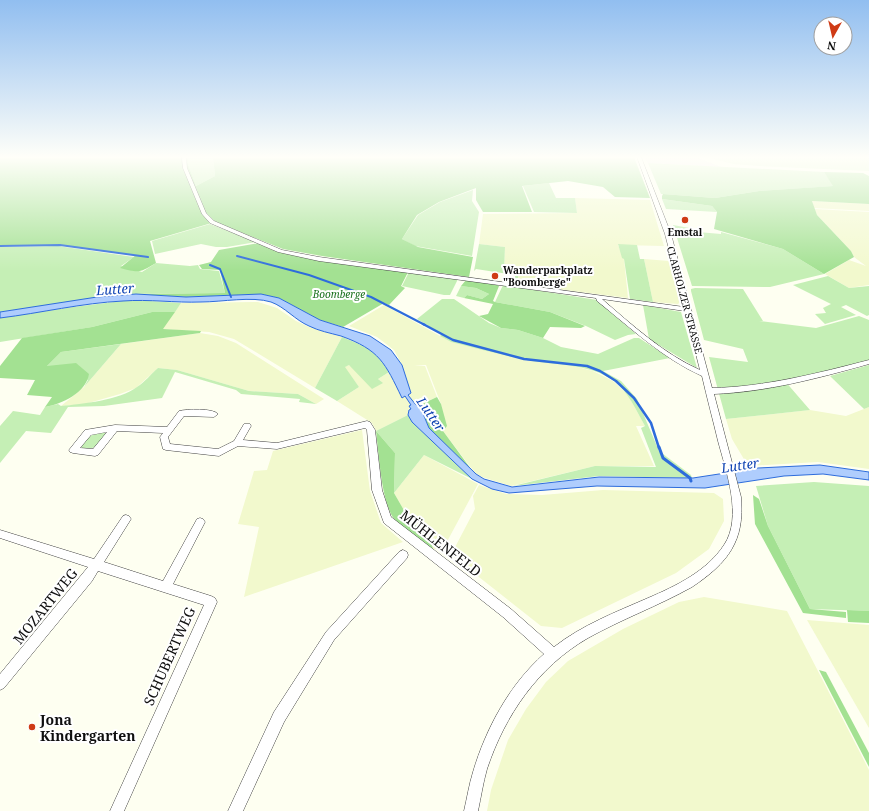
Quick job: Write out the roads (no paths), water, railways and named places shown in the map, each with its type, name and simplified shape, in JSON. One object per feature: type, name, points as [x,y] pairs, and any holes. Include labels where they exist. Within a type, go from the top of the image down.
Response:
[{"type":"street","points":[[196,195],[204,214],[212,222],[280,251],[319,259],[688,309]]},
{"type":"street","name":"CLARHOLZER STRASSE","points":[[471,811],[480,770],[498,725],[521,688],[553,654],[579,636],[603,623],[673,591],[696,578],[714,564],[728,548],[733,536],[737,520],[738,504],[735,489],[668,234],[653,195]]},
{"type":"street","name":"CLARHOLZER STRASSE","points":[[599,297],[599,300],[640,335],[692,370],[705,375]]},
{"type":"street","points":[[710,391],[726,391],[786,382],[838,372],[869,362]]},
{"type":"street","points":[[214,414],[185,412],[178,417],[164,437],[166,447],[218,453],[237,442],[247,426]]},
{"type":"street","name":"MÜHLENFELD","points":[[237,442],[277,446],[367,424],[371,430],[377,490],[387,520],[507,613],[553,654]]},
{"type":"street","points":[[115,428],[168,430]]},
{"type":"street","name":"MOZARTWEG","points":[[0,684],[88,577],[126,519]]},
{"type":"street","points":[[0,534],[166,588],[200,522]]},
{"type":"street","points":[[235,811],[279,717],[330,636],[402,555]]},
{"type":"street","name":"SCHUBERTWEG","points":[[117,811],[211,602],[166,588]]},
{"type":"water","points":[[136,294],[186,297],[261,294],[279,298],[320,320],[370,336],[391,350],[402,365],[411,393],[408,395],[416,405],[426,409],[424,416],[429,428],[476,474],[484,479],[512,487],[599,477],[693,478],[758,468],[820,465],[869,472],[869,480],[823,474],[784,476],[705,488],[597,486],[509,493],[492,489],[472,479],[412,422],[408,415],[409,410],[411,409],[409,406],[411,405],[405,396],[402,398],[386,367],[373,353],[354,341],[309,326],[271,302],[255,299],[209,302],[142,300],[123,301],[92,304],[0,318],[0,312],[97,297]]},
{"type":"waterway","points":[[0,246],[60,245],[148,257]]},
{"type":"waterway","points":[[237,256],[309,275],[371,297],[425,325]]},
{"type":"waterway","points":[[210,265],[220,269],[231,297]]},
{"type":"waterway","points":[[423,324],[453,340],[524,359],[587,366],[600,371],[616,381],[634,398],[651,423],[659,448]]},
{"type":"waterway","points":[[659,447],[663,458],[690,478],[691,481]]},
{"type":"place","name":"Emstal","points":[[685,220]]},
{"type":"place","name":"Wanderparkplatz \"Boomberge\"","points":[[495,276]]},
{"type":"place","name":"Jona Kindergarten","points":[[32,727]]},
{"type":"water label","name":"Lutter","points":[[115,289]]},
{"type":"water label","name":"Lutter","points":[[431,414]]},
{"type":"water label","name":"Lutter","points":[[740,465]]},
{"type":"park label","name":"Boomberge","points":[[339,294]]}]
